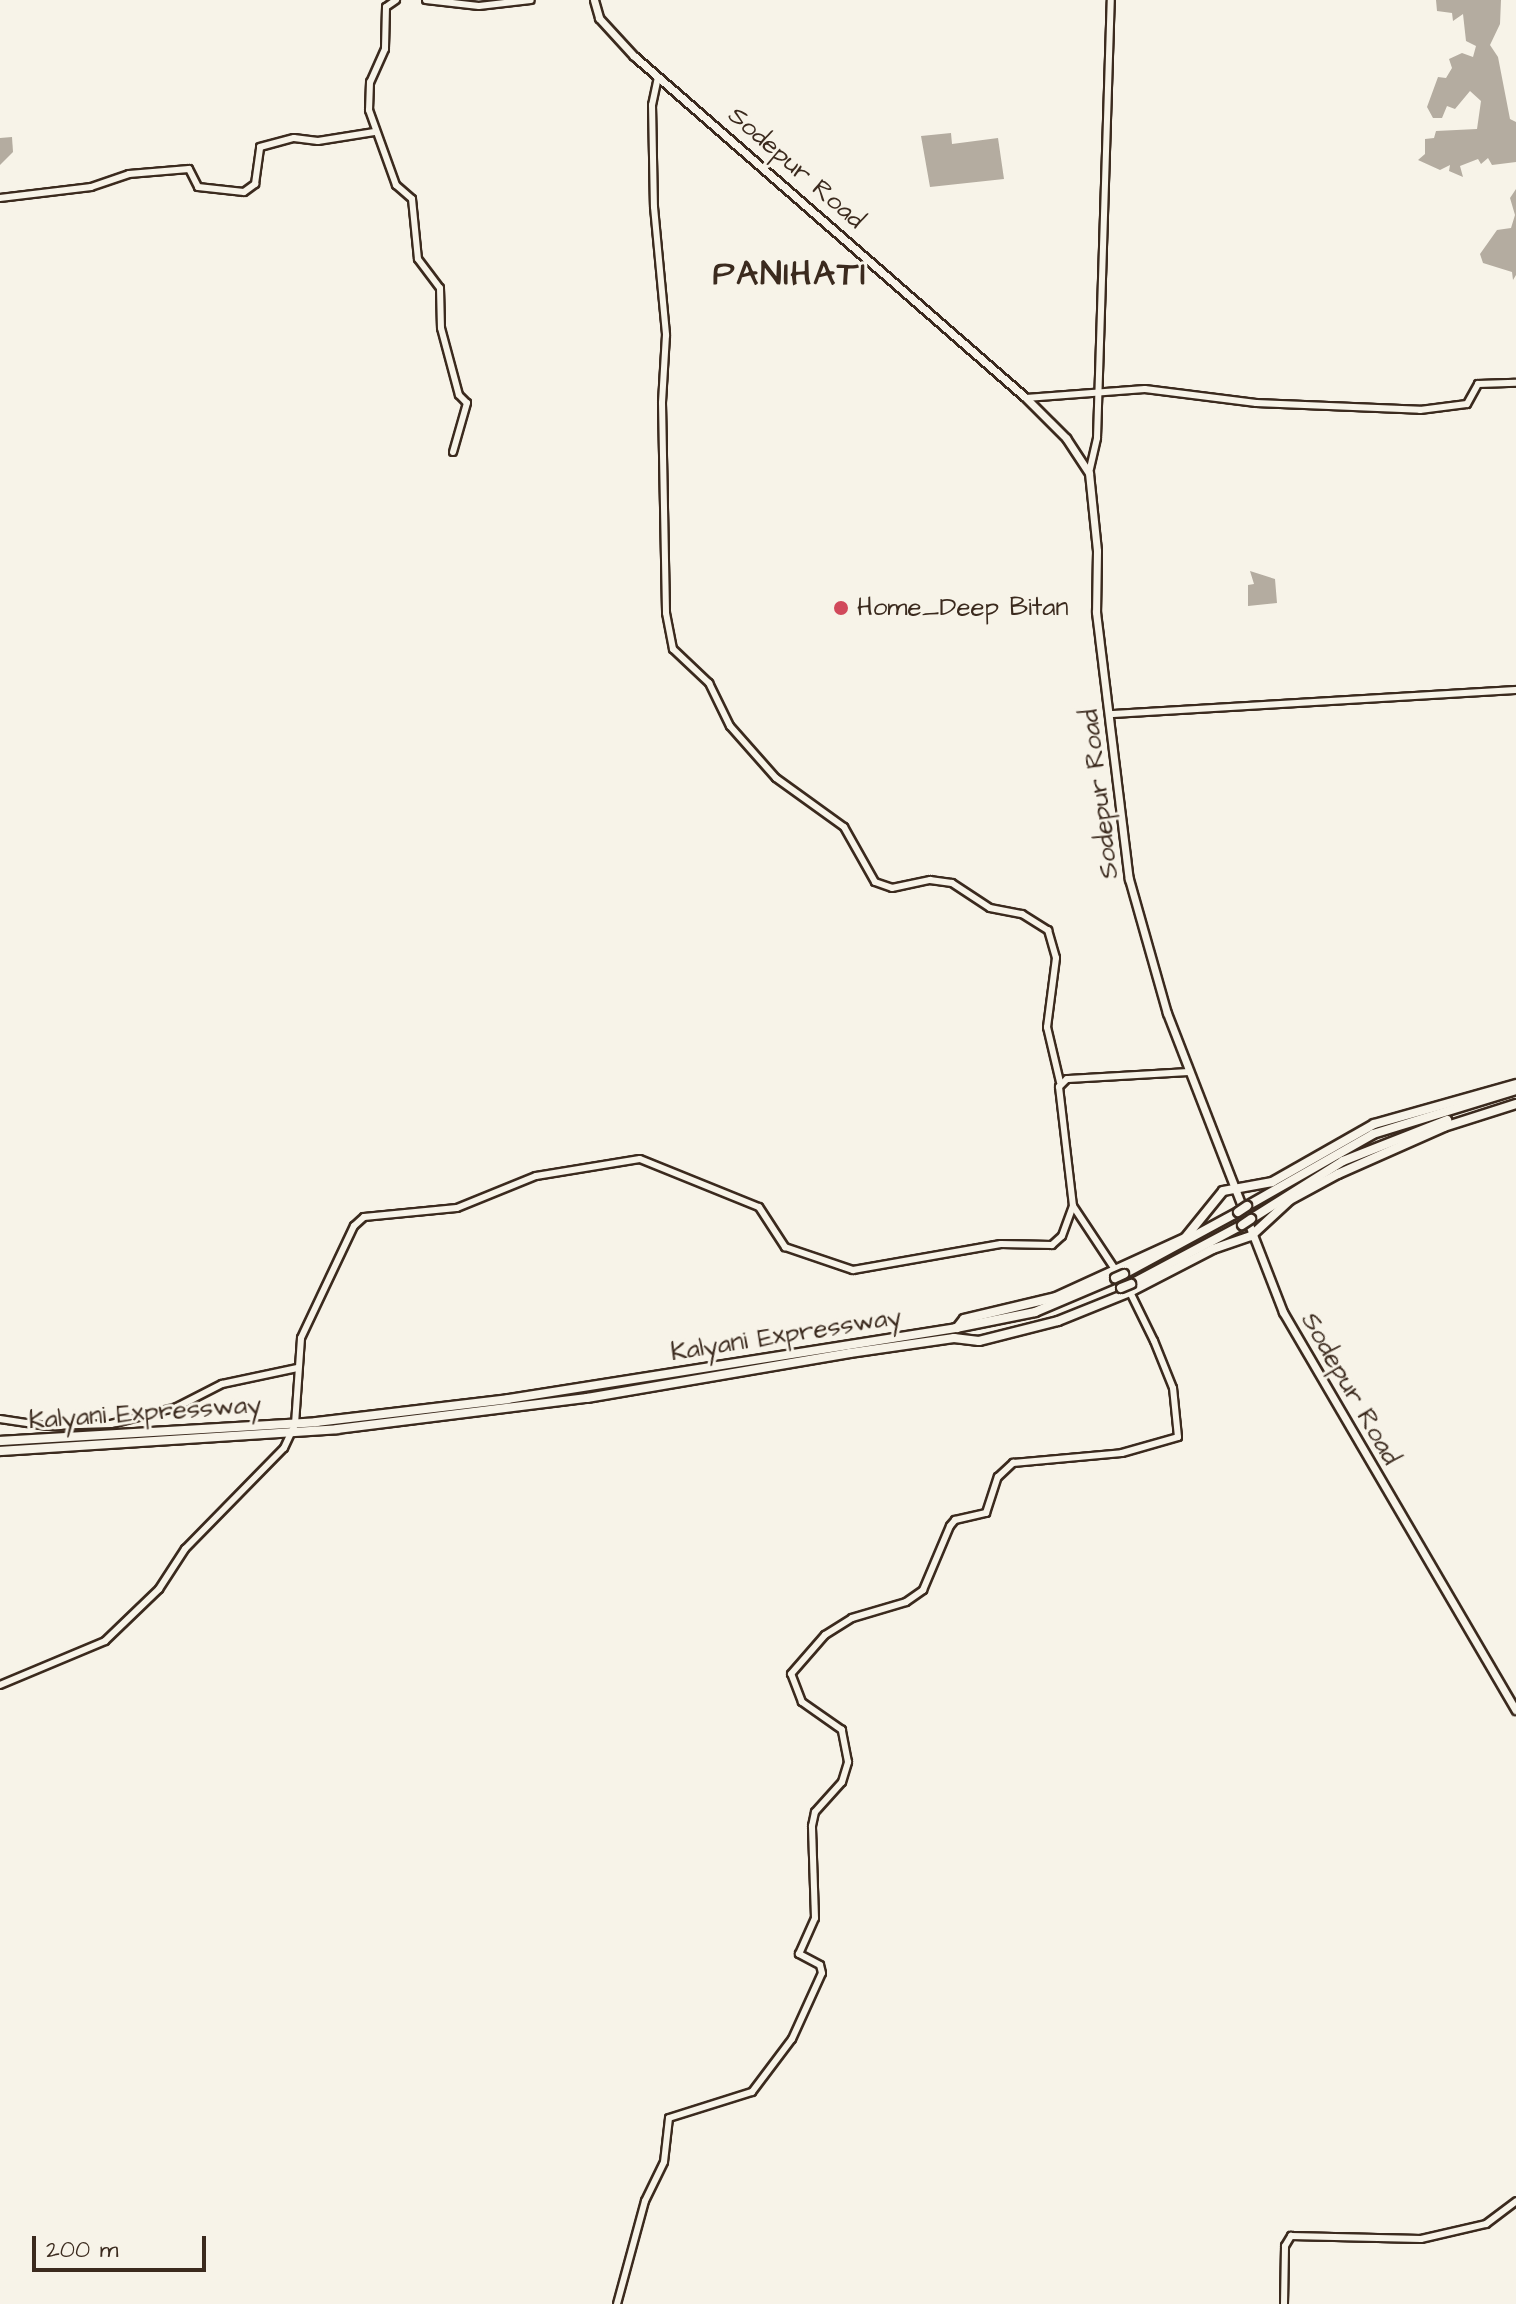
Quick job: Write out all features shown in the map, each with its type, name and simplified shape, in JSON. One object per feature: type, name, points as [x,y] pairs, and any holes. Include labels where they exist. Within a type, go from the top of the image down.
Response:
[{"type":"highway","points":[[1118,1274],[1185,1238],[1215,1196],[1234,1186],[1272,1182],[1374,1124],[1516,1087]]},
{"type":"highway","points":[[1118,1274],[1238,1212],[1373,1134],[1516,1087]]},
{"type":"highway","points":[[1128,1288],[1242,1225],[1343,1161],[1402,1134],[1516,1101]]},
{"type":"highway","points":[[1128,1288],[1213,1249],[1251,1236],[1290,1200],[1338,1174],[1444,1127],[1516,1101]]},
{"type":"highway","name":"Kalyani Expressway","points":[[0,1441],[293,1428],[508,1399],[956,1328],[1035,1312],[1118,1274]]},
{"type":"highway","name":"Kalyani Expressway","points":[[0,1451],[530,1406],[959,1339],[1044,1320],[1128,1288]]},
{"type":"main road","name":"Sodepur Road","points":[[594,0],[599,18],[658,77],[1026,398],[1066,438],[1089,473],[1097,551],[1096,612],[1112,714],[1134,903],[1190,1072],[1283,1312],[1334,1407],[1516,1710]]},
{"type":"street","points":[[396,0],[386,7],[384,54],[368,91],[374,132],[396,185],[412,199],[418,259],[440,288],[441,328],[459,395],[467,403],[453,452]]},
{"type":"street","points":[[426,0],[479,6],[531,0]]},
{"type":"street","points":[[1089,473],[1096,450],[1099,394],[1111,0]]},
{"type":"street","points":[[0,1685],[105,1641],[159,1589],[185,1549],[259,1476],[293,1428],[301,1338],[357,1220],[457,1208],[536,1176],[640,1159],[759,1207],[785,1247],[853,1270],[1001,1244],[1052,1245],[1062,1236],[1073,1206],[1060,1082],[1047,1027],[1056,958],[1048,930],[1022,914],[990,908],[952,883],[930,880],[892,888],[875,882],[844,827],[776,778],[730,726],[709,683],[673,649],[666,613],[663,498],[666,335],[654,222],[652,105],[658,77]]},
{"type":"street","points":[[0,198],[189,169],[198,187],[244,192],[255,184],[260,147],[294,138],[318,141],[374,132]]},
{"type":"street","points":[[1026,398],[1149,390],[1256,403],[1420,410],[1467,404],[1478,384],[1516,383]]},
{"type":"street","points":[[1112,714],[1516,690]]},
{"type":"street","points":[[1060,1082],[1190,1072]]},
{"type":"street","points":[[617,2304],[645,2201],[664,2162],[669,2118],[751,2093],[792,2039],[822,1973],[821,1966],[799,1954],[815,1918],[812,1826],[815,1812],[842,1782],[848,1762],[842,1730],[802,1702],[791,1674],[825,1635],[852,1618],[906,1602],[923,1590],[950,1526],[990,1509],[998,1477],[1013,1463],[1082,1459],[1177,1439],[1173,1388],[1128,1288],[1073,1206]]},
{"type":"street","points":[[0,1419],[47,1426],[111,1424],[177,1407],[222,1384],[297,1368]]},
{"type":"street","points":[[1284,2304],[1285,2246],[1291,2236],[1421,2239],[1486,2224],[1516,2201]]},
{"type":"shaded area","points":[[1436,0],[1501,0],[1500,24],[1490,45],[1498,57],[1510,119],[1516,122],[1516,162],[1492,165],[1488,158],[1481,164],[1478,159],[1460,166],[1463,177],[1449,171],[1450,165],[1440,170],[1418,160],[1425,154],[1425,139],[1434,138],[1436,131],[1477,129],[1481,101],[1470,91],[1455,109],[1447,106],[1442,118],[1433,118],[1427,107],[1438,77],[1446,78],[1452,68],[1449,59],[1462,53],[1473,57],[1476,46],[1466,41],[1463,14],[1453,21],[1452,13],[1437,11]]},
{"type":"shaded area","points":[[951,133],[952,144],[998,138],[1004,179],[930,187],[921,136]]},
{"type":"shaded area","points":[[12,137],[13,152],[0,165],[0,138]]},
{"type":"shaded area","points":[[1516,189],[1516,275],[1513,280],[1512,272],[1483,263],[1480,254],[1497,230],[1511,228],[1515,215],[1510,198]]},
{"type":"shaded area","points":[[1250,571],[1275,579],[1277,603],[1248,606],[1248,585],[1254,584]]},
{"type":"place","name":"Home_Deep Bitan","points":[[841,608]]},
{"type":"district","name":"PANIHATI","points":[[790,275]]}]
